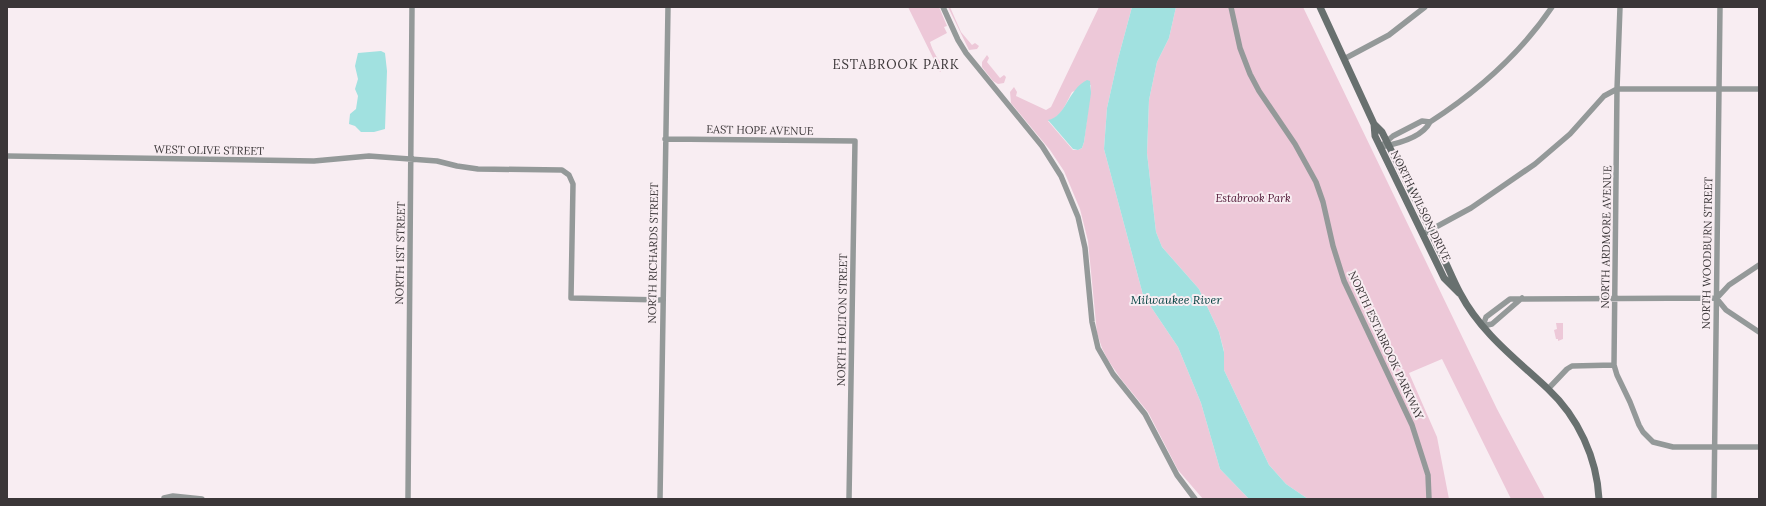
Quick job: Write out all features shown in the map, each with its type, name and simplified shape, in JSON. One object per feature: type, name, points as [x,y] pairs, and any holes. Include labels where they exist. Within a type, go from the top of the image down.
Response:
[{"type":"street","name":"NORTH 1ST STREET","points":[[408,499],[412,7]]},
{"type":"street","name":"NORTH RICHARDS STREET","points":[[660,499],[662,300],[668,7]]},
{"type":"street","points":[[943,7],[958,40],[966,53],[1042,146],[1061,176],[1078,217],[1085,248],[1092,322],[1098,348],[1113,374],[1150,422],[1177,475],[1195,499]]},
{"type":"street","name":"NORTH ESTABROOK PARKWAY","points":[[1232,7],[1240,48],[1250,74],[1259,91],[1296,144],[1316,182],[1323,202],[1333,246],[1344,280],[1412,425],[1428,475],[1429,499]]},
{"type":"street","name":"NORTH WILSON DRIVE","points":[[1320,7],[1374,124],[1374,132],[1380,147],[1444,278],[1460,293]]},
{"type":"street","points":[[1344,59],[1389,35],[1425,7]]},
{"type":"street","points":[[1388,143],[1398,144],[1426,130],[1430,122],[1456,105],[1491,77],[1523,44],[1552,7]]},
{"type":"street","name":"NORTH ARDMORE AVENUE","points":[[1620,7],[1617,89],[1614,365],[1617,376],[1643,432],[1653,442],[1666,446],[1714,447]]},
{"type":"street","name":"NORTH WOODBURN STREET","points":[[1714,499],[1720,7]]},
{"type":"street","points":[[1423,234],[1471,208],[1536,164],[1570,134],[1604,96],[1617,89],[1759,89]]},
{"type":"street","points":[[1380,147],[1388,143],[1393,136],[1422,121],[1430,122]]},
{"type":"street","name":"NORTH WILSON DRIVE","points":[[1374,124],[1381,129],[1460,293],[1483,326],[1513,359],[1548,389],[1568,411],[1577,425],[1588,449],[1596,474],[1598,499]]},
{"type":"street","name":"EAST HOPE AVENUE","points":[[665,139],[855,141]]},
{"type":"street","name":"NORTH HOLTON STREET","points":[[849,499],[855,141]]},
{"type":"street","name":"WEST OLIVE STREET","points":[[7,156],[314,161],[368,156],[437,161],[478,169],[562,170],[568,175],[572,184],[571,298],[662,300]]},
{"type":"street","points":[[1483,326],[1486,317],[1510,299],[1717,298],[1729,285],[1759,265]]},
{"type":"street","points":[[1483,326],[1492,324],[1522,298]]},
{"type":"street","points":[[1717,298],[1726,310],[1759,332]]},
{"type":"street","points":[[1548,389],[1567,368],[1572,366],[1614,365]]},
{"type":"street","points":[[1714,447],[1759,447]]},
{"type":"street","points":[[164,498],[173,496],[202,499]]},
{"type":"green space","points":[[908,7],[939,7],[947,26],[944,27],[947,33],[930,42],[936,56],[945,67],[940,72]]},
{"type":"green space","points":[[948,7],[950,7],[961,32],[972,45],[975,43],[979,46],[977,49],[969,50]]},
{"type":"green space","points":[[1099,7],[1132,7],[1107,108],[1104,149],[1143,295],[1178,347],[1201,403],[1220,469],[1249,499],[1203,499],[1178,470],[1148,412],[1121,379],[1108,360],[1097,333],[1088,241],[1080,209],[1064,171],[1050,150],[1011,103],[1010,92],[1014,87],[1017,92],[1016,96],[1046,110],[1051,107]],"holes":[[[1091,85],[1082,148],[1073,150],[1048,121],[1060,113],[1072,92]]]},
{"type":"green space","name":"Estabrook Park","points":[[1176,7],[1303,7],[1497,409],[1545,499],[1511,499],[1442,359],[1409,373],[1437,437],[1449,499],[1308,499],[1286,484],[1269,465],[1224,370],[1224,351],[1219,332],[1199,289],[1162,247],[1156,232],[1147,153],[1149,100],[1157,62],[1169,38]]},
{"type":"green space","points":[[987,55],[989,58],[987,62],[1000,78],[1004,75],[1006,77],[1004,83],[998,84],[993,81],[982,67],[982,62]]},
{"type":"green space","points":[[1556,323],[1563,323],[1563,339],[1558,341],[1554,330],[1557,329]]},
{"type":"water","name":"Milwaukee River","points":[[1132,7],[1176,7],[1169,38],[1157,62],[1149,100],[1147,153],[1156,232],[1162,247],[1199,289],[1219,332],[1224,352],[1224,370],[1269,465],[1286,484],[1308,499],[1249,499],[1220,469],[1201,403],[1178,347],[1143,295],[1104,149],[1107,108]]},
{"type":"water","points":[[381,51],[385,53],[387,71],[385,129],[374,132],[361,132],[355,126],[349,124],[350,114],[356,109],[358,96],[355,89],[358,79],[355,66],[358,53]]},
{"type":"water","points":[[1087,80],[1090,81],[1091,93],[1084,142],[1082,148],[1078,150],[1073,149],[1048,120],[1059,114],[1075,90]]},
{"type":"district","name":"ESTABROOK PARK","points":[[896,64]]}]
